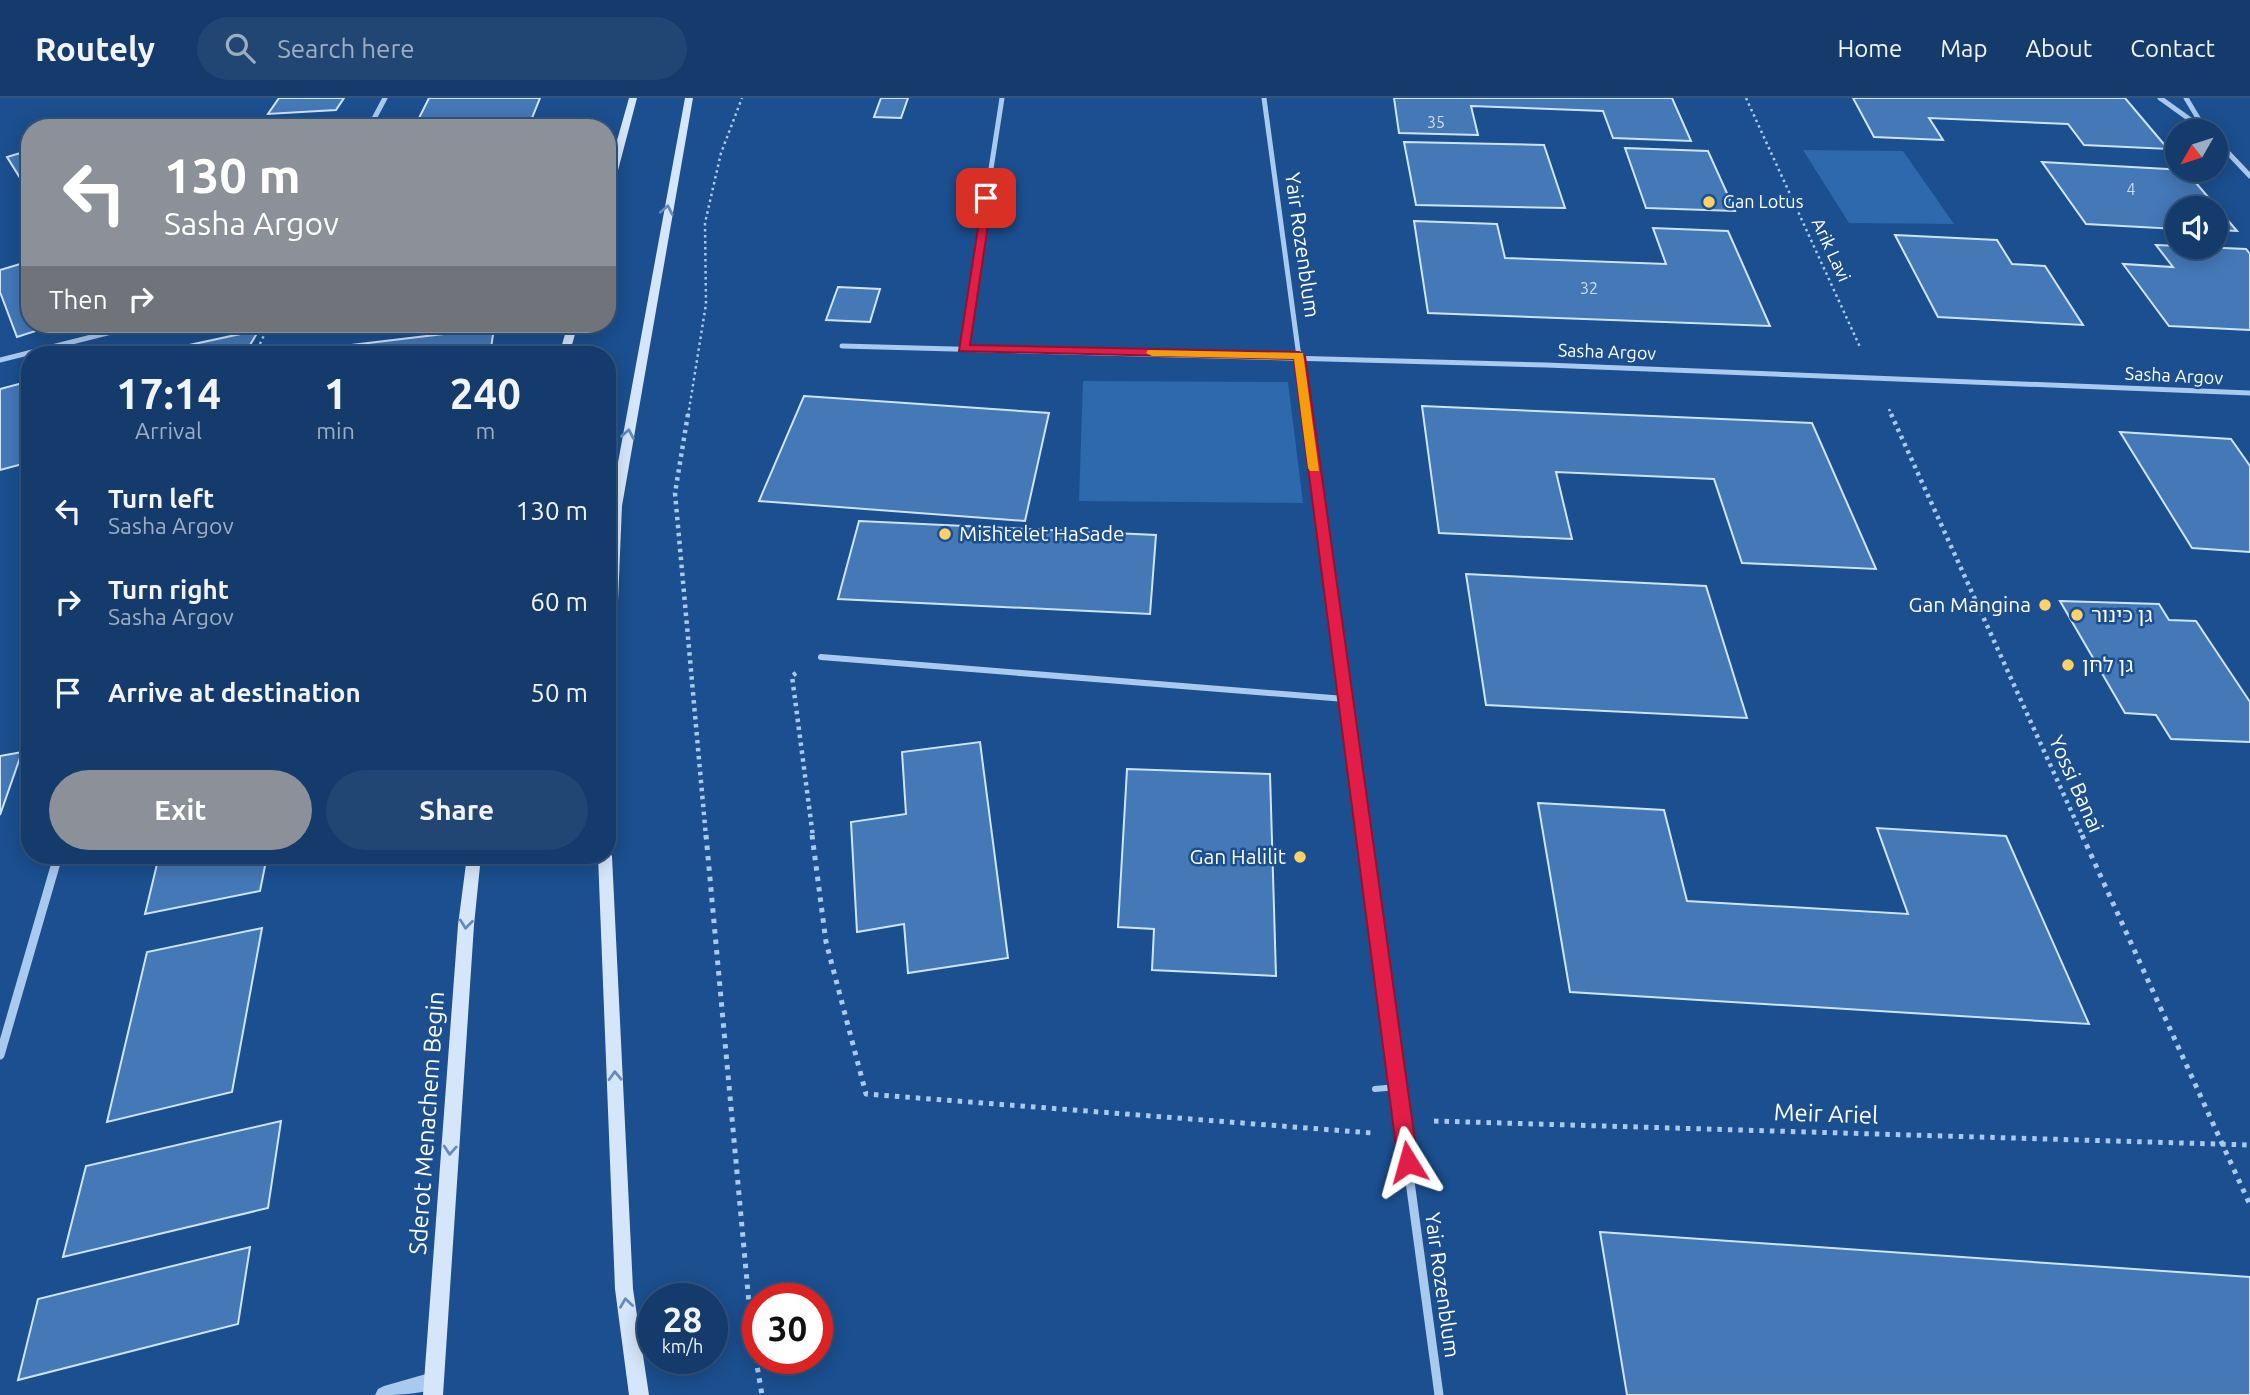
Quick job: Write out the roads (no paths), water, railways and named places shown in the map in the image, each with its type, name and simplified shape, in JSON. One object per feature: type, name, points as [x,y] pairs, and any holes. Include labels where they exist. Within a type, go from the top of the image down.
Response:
[{"type":"main road","points":[[616,159],[632,98]]},
{"type":"main road","points":[[616,506],[689,98]]},
{"type":"main road","name":"Sderot Menachem Begin","points":[[433,1388],[466,925],[473,864]]},
{"type":"main road","points":[[605,864],[624,1289],[639,1395]]},
{"type":"street","points":[[374,119],[385,98]]},
{"type":"street","points":[[963,349],[1002,98]]},
{"type":"street","name":"Yair Rozenblum","points":[[1264,98],[1439,1395]]},
{"type":"street","points":[[2160,98],[2190,119]]},
{"type":"street","points":[[2186,98],[2188,106],[2198,119]]},
{"type":"street","points":[[2228,152],[2248,173]]},
{"type":"street","points":[[56,346],[107,333]]},
{"type":"street","name":"Sasha Argov","points":[[842,346],[1299,356],[1874,376],[2250,393]]},
{"type":"street","points":[[0,360],[21,355]]},
{"type":"street","points":[[821,657],[1345,699]]},
{"type":"street","points":[[0,1055],[56,864]]},
{"type":"street","points":[[384,1395],[433,1388]]},
{"type":"lane","points":[[1375,1089],[1397,1087]]},
{"type":"place","name":"Gan Lotus","points":[[1709,202]]},
{"type":"place","name":"Mishtelet HaSade","points":[[945,534]]},
{"type":"place","name":"Gan Mangina","points":[[2045,605]]},
{"type":"place","name":"גן כינור","points":[[2077,615]]},
{"type":"place","name":"גן לחן","points":[[2068,665]]},
{"type":"place","name":"Gan Halilit","points":[[1300,857]]}]
